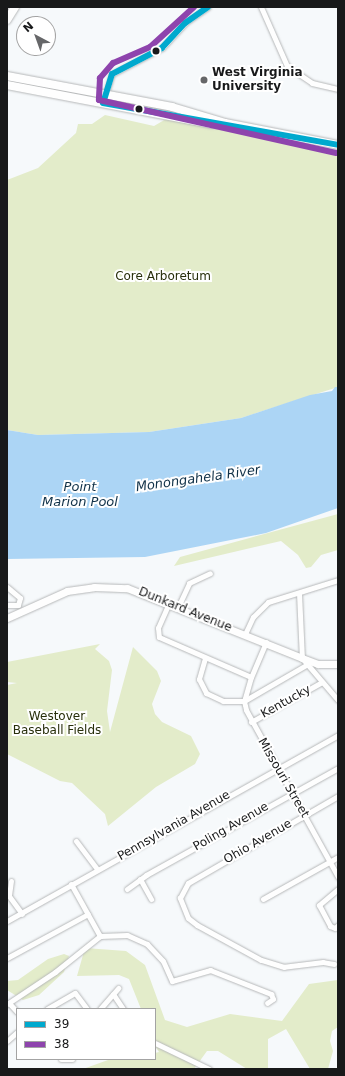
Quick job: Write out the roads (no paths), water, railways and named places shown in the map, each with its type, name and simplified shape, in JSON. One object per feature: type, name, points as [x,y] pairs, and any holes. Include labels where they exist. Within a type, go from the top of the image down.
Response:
[{"type":"main road","points":[[7,20],[15,7]]},
{"type":"main road","points":[[7,76],[172,107],[225,123],[338,145]]},
{"type":"main road","points":[[7,85],[211,124],[225,123]]},
{"type":"main road","name":"Dunkard Avenue","points":[[7,618],[67,591],[94,587],[128,588],[266,642],[304,662],[338,664]]},
{"type":"street","points":[[103,103],[108,80],[118,69],[158,51],[185,23],[208,7]]},
{"type":"street","points":[[261,7],[287,66],[312,83],[338,89]]},
{"type":"street","points":[[178,607],[188,583],[210,573]]},
{"type":"street","points":[[245,634],[260,608],[338,580]]},
{"type":"street","points":[[7,587],[19,594],[18,605],[22,612]]},
{"type":"street","points":[[299,593],[304,662],[338,700]]},
{"type":"street","points":[[169,603],[158,628],[159,637],[251,677]]},
{"type":"street","points":[[7,604],[18,605]]},
{"type":"street","points":[[244,701],[251,677],[266,642]]},
{"type":"street","points":[[205,658],[198,675],[206,693],[223,701],[244,701],[304,662]]},
{"type":"street","name":"Kentucky","points":[[251,722],[322,682]]},
{"type":"street","name":"Missouri Street","points":[[244,701],[251,722],[276,769],[305,815],[338,877]]},
{"type":"street","name":"Pennsylvania Avenue","points":[[7,921],[22,914],[97,869],[338,735]]},
{"type":"street","name":"Poling Avenue","points":[[127,889],[140,879],[338,768]]},
{"type":"street","name":"Ohio Avenue","points":[[334,964],[323,962],[284,967],[241,951],[188,918],[180,898],[182,891],[188,883],[338,796]]},
{"type":"street","points":[[76,841],[97,869]]},
{"type":"street","points":[[263,899],[338,857]]},
{"type":"street","points":[[140,879],[151,899]]},
{"type":"street","points":[[11,880],[8,896],[22,914]]},
{"type":"street","points":[[72,884],[100,936]]},
{"type":"street","points":[[337,927],[319,905],[338,889]]},
{"type":"street","points":[[7,958],[88,914]]},
{"type":"street","points":[[16,1011],[8,1004],[56,972],[100,936],[127,935],[147,944],[163,961],[172,981],[210,970],[271,994],[273,999],[267,1003]]},
{"type":"street","points":[[101,1008],[118,988]]},
{"type":"street","points":[[48,1008],[70,993],[78,996],[85,1008]]},
{"type":"street","points":[[113,994],[122,1008]]},
{"type":"street","points":[[7,1041],[16,1033]]},
{"type":"street","points":[[156,1043],[209,1069]]},
{"type":"water","name":"Point Marion Pool","points":[[335,387],[338,387],[338,508],[266,533],[145,557],[7,559],[7,430],[38,435],[149,432],[241,418],[310,395],[332,391]]},
{"type":"place","name":"West Virginia University","points":[[204,80]]},
{"type":"park label","name":"Core Arboretum","points":[[163,277]]},
{"type":"park label","name":"Westover Baseball Fields","points":[[57,724]]},
{"type":"water label","name":"Monongahela River","points":[[198,479]]}]
